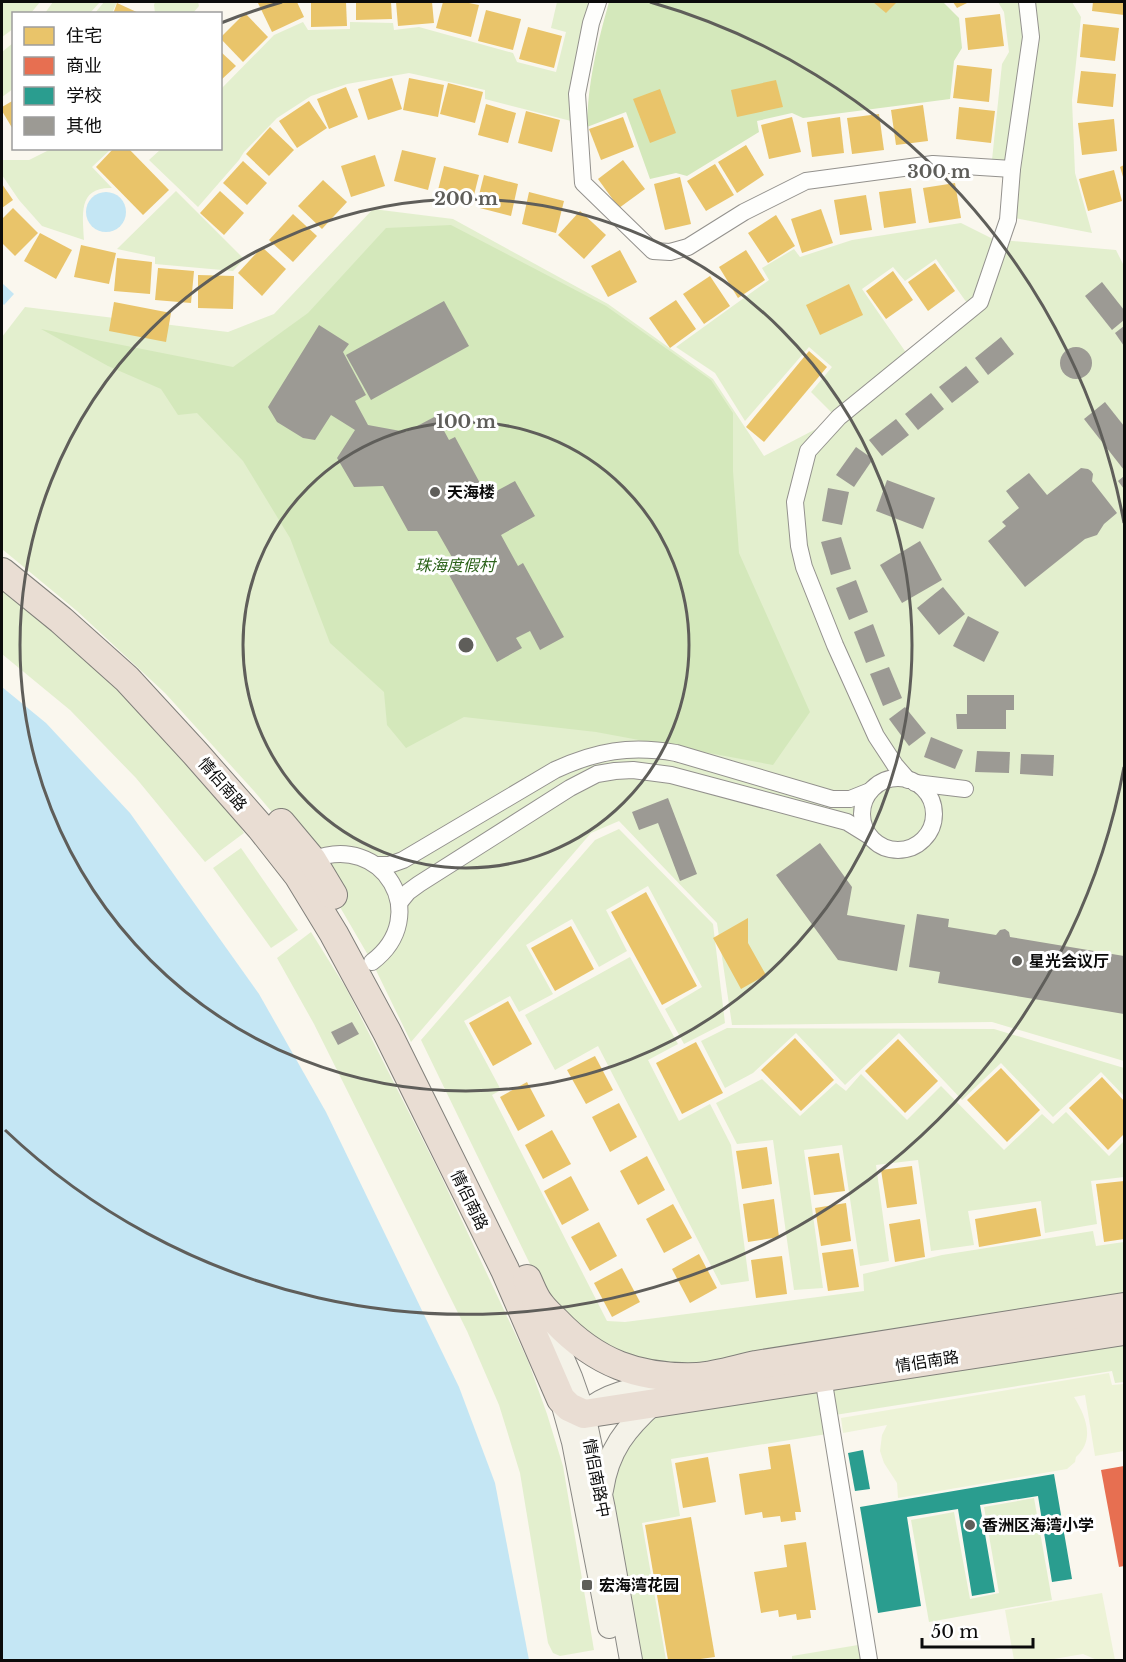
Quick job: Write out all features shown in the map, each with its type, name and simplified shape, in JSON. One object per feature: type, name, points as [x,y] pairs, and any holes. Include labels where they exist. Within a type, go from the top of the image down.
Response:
[{"type":"highway","name":"情侣南路","points":[[2,550],[76,612],[165,693],[254,791],[312,860],[372,962],[539,1303],[581,1345],[622,1368],[640,1372],[698,1377],[756,1365],[1125,1306]]},
{"type":"highway","name":"情侣南路","points":[[2,572],[61,620],[127,680],[261,828],[298,875],[334,934],[387,1032],[505,1270],[572,1415],[1125,1330]]},
{"type":"street","points":[[598,2],[591,23],[577,94],[583,183],[653,251],[670,252],[688,247],[744,212],[806,181],[933,164],[1012,169]]},
{"type":"street","points":[[934,812],[928,795],[895,765],[876,736],[835,645],[804,567],[799,546],[795,502],[808,451],[839,417],[981,302],[1008,220],[1012,169],[1031,36],[1027,2]]},
{"type":"street","points":[[868,835],[862,817],[862,808],[874,788],[881,768],[881,755],[876,736]]},
{"type":"street","points":[[376,865],[389,865],[416,853],[574,761],[624,749],[675,753],[832,799],[850,799],[897,778],[965,789],[944,798],[934,812],[924,839],[904,850],[880,846],[868,835],[847,822],[681,777],[650,771],[615,771],[597,774],[570,788],[418,884],[399,903]]},
{"type":"street","points":[[312,860],[333,853],[356,855],[376,865],[391,882],[399,903],[398,926],[394,937],[381,955],[372,962]]},
{"type":"street","name":"情侣南路中","points":[[539,1303],[571,1377],[572,1415],[616,1660]]},
{"type":"street","points":[[572,1415],[611,1395],[698,1377]]},
{"type":"street","points":[[823,1377],[869,1660]]},
{"type":"street","points":[[601,1497],[606,1469],[620,1439],[635,1420],[655,1402]]},
{"type":"street","name":"情侣南路中","points":[[572,1415],[601,1497],[631,1660]]},
{"type":"green space","points":[[2,2],[40,2],[32,12],[12,12],[12,30],[2,37]]},
{"type":"green space","points":[[53,2],[100,2],[91,12],[46,12]]},
{"type":"green space","points":[[104,2],[117,2],[112,12],[96,12]]},
{"type":"green space","points":[[155,2],[198,2],[199,6],[194,12],[155,12]]},
{"type":"green space","points":[[557,2],[595,2],[575,122],[485,99],[485,90],[409,73],[347,84],[311,96],[277,118],[244,152],[198,207],[149,160],[160,150],[222,150],[222,88],[274,35],[303,22],[308,30],[350,29],[350,22],[393,23],[394,30],[419,27],[513,53],[517,62],[556,72],[566,32],[551,28]]},
{"type":"green space","points":[[609,2],[943,2],[959,18],[962,48],[954,61],[950,99],[803,118],[792,113],[757,121],[759,132],[687,176],[676,173],[650,179],[626,112],[587,127],[594,63]]},
{"type":"green space","points":[[998,2],[1072,2],[1081,17],[1072,100],[1075,173],[1092,233],[1015,218],[1020,164],[992,160],[1002,64],[1009,52],[1004,12]]},
{"type":"green space","points":[[12,44],[12,90],[2,97],[2,52]]},
{"type":"green space","points":[[49,150],[110,150],[92,167],[112,188],[101,189],[87,197],[83,212],[84,240],[42,226],[19,200],[2,175],[2,160],[29,160]]},
{"type":"green space","points":[[176,191],[244,259],[233,271],[155,264],[155,257],[117,249]]},
{"type":"green space","name":"珠海度假村","points":[[373,209],[453,219],[608,304],[713,379],[764,456],[839,417],[980,302],[1002,240],[1116,250],[1124,266],[1124,1061],[992,1022],[732,1025],[717,923],[619,821],[591,833],[411,1042],[372,962],[312,859],[165,693],[77,611],[2,549],[2,337],[25,307],[228,332],[274,314]]},
{"type":"green space","points":[[961,223],[997,241],[969,306],[936,259],[905,281],[893,267],[862,289],[907,354],[833,414],[811,392],[832,367],[809,347],[745,421],[715,373],[676,347],[769,280],[762,268],[794,249],[800,257],[852,240]]},
{"type":"green space","points":[[451,225],[606,306],[711,380],[733,413],[733,471],[739,553],[810,712],[773,765],[596,732],[464,717],[406,748],[387,725],[384,692],[330,643],[290,538],[243,461],[197,413],[178,415],[161,389],[108,366],[41,329],[233,367],[308,313],[386,228]]},
{"type":"green space","points":[[2,584],[57,628],[220,792],[244,833],[205,862],[136,778],[70,710],[2,654]]},
{"type":"green space","points":[[619,829],[713,924],[725,1023],[684,1044],[665,1009],[702,987],[648,886],[606,910],[627,951],[599,967],[572,919],[526,945],[553,994],[519,1012],[510,996],[464,1021],[501,1090],[492,1095],[607,1321],[625,1322],[864,1291],[863,1274],[942,1255],[1093,1231],[1096,1246],[1124,1242],[1124,1298],[696,1368],[659,1367],[605,1350],[546,1297],[421,1040],[595,840]]},
{"type":"green space","points":[[241,848],[298,930],[271,948],[213,868]]},
{"type":"green space","points":[[311,932],[346,988],[439,1172],[528,1361],[563,1466],[594,1650],[560,1656],[553,1653],[548,1643],[520,1473],[499,1405],[467,1331],[314,1024],[277,958]]},
{"type":"green space","points":[[630,957],[678,1044],[648,1060],[679,1121],[710,1104],[731,1145],[749,1281],[721,1285],[598,1046],[555,1070],[525,1015]]},
{"type":"green space","points":[[727,1028],[994,1029],[1124,1068],[1124,1096],[1101,1072],[1053,1117],[1001,1063],[962,1100],[899,1033],[845,1085],[796,1033],[753,1073],[725,1088],[701,1041]]},
{"type":"green space","points":[[861,1074],[907,1120],[941,1086],[1004,1150],[1042,1114],[1053,1124],[1066,1112],[1109,1156],[1124,1141],[1124,1177],[1091,1181],[1097,1224],[1045,1233],[1041,1201],[968,1211],[974,1245],[931,1251],[918,1160],[876,1165],[889,1261],[860,1266],[842,1145],[804,1150],[823,1288],[794,1290],[773,1140],[737,1144],[716,1103],[762,1079],[800,1116],[836,1083],[846,1091]]},
{"type":"green space","points":[[1124,1337],[1124,1382],[1115,1383],[1112,1371],[835,1415],[830,1382]]},
{"type":"green space","points":[[1109,1373],[1112,1385],[1124,1384],[1124,1451],[1095,1456],[1085,1395],[1074,1397],[1085,1419],[1087,1435],[1086,1443],[1075,1462],[1067,1469],[898,1498],[897,1483],[884,1463],[880,1451],[882,1435],[887,1425],[843,1433],[841,1418]]},
{"type":"green space","points":[[818,1383],[827,1434],[671,1459],[680,1516],[642,1523],[666,1660],[634,1660],[605,1496],[614,1464],[657,1407]]},
{"type":"green space","points":[[1034,1498],[1052,1600],[929,1622],[911,1520],[954,1512],[970,1599],[999,1593],[984,1507]]},
{"type":"green space","points":[[1102,1593],[1115,1660],[1097,1660],[1083,1654],[1048,1660],[1014,1660],[1005,1610]]},
{"type":"green space","points":[[858,1645],[861,1660],[792,1660],[792,1656]]},
{"type":"water","points":[[106,192],[120,198],[126,212],[120,226],[106,232],[92,226],[86,212],[92,198]]},
{"type":"water","points":[[2,283],[14,294],[4,305],[2,303]]},
{"type":"water","points":[[2,687],[46,723],[130,813],[259,994],[326,1112],[459,1387],[495,1483],[529,1660],[2,1660]]},
{"type":"building: 住宅","points":[[297,2],[304,17],[272,32],[258,3]]},
{"type":"building: 住宅","points":[[311,2],[346,2],[347,26],[311,27]]},
{"type":"building: 住宅","points":[[356,2],[391,2],[392,19],[356,20]]},
{"type":"building: 住宅","points":[[396,2],[432,2],[434,23],[398,26]]},
{"type":"building: 住宅","points":[[443,2],[479,5],[471,37],[436,28]]},
{"type":"building: 住宅","points":[[873,2],[897,2],[886,13]]},
{"type":"building: 住宅","points":[[953,2],[969,2],[957,8]]},
{"type":"building: 住宅","points":[[1093,2],[1124,2],[1124,15],[1092,11]]},
{"type":"building: 住宅","points":[[117,3],[137,12],[114,12]]},
{"type":"building: 住宅","points":[[486,10],[521,19],[513,50],[478,41]]},
{"type":"building: 住宅","points":[[245,13],[268,37],[243,62],[222,40],[222,36]]},
{"type":"building: 住宅","points":[[1000,14],[1004,46],[968,50],[965,18]]},
{"type":"building: 住宅","points":[[1083,24],[1119,28],[1115,61],[1080,57]]},
{"type":"building: 住宅","points":[[528,27],[562,36],[554,68],[519,59]]},
{"type":"building: 住宅","points":[[222,53],[236,66],[222,79]]},
{"type":"building: 住宅","points":[[957,65],[992,69],[989,102],[953,98]]},
{"type":"building: 住宅","points":[[1081,71],[1116,74],[1113,107],[1077,103]]},
{"type":"building: 住宅","points":[[392,78],[402,109],[368,120],[358,89]]},
{"type":"building: 住宅","points":[[409,78],[444,85],[438,117],[403,110]]},
{"type":"building: 住宅","points":[[776,80],[783,107],[737,117],[731,90]]},
{"type":"building: 住宅","points":[[448,83],[483,92],[475,123],[440,114]]},
{"type":"building: 住宅","points":[[346,87],[358,117],[329,129],[317,99]]},
{"type":"building: 住宅","points":[[660,89],[676,133],[650,143],[633,99]]},
{"type":"building: 住宅","points":[[12,101],[12,128],[2,111],[2,107]]},
{"type":"building: 住宅","points":[[309,101],[327,128],[297,148],[279,121]]},
{"type":"building: 住宅","points":[[486,104],[516,113],[508,143],[478,135]]},
{"type":"building: 住宅","points":[[923,105],[928,141],[896,145],[891,110]]},
{"type":"building: 住宅","points":[[959,107],[995,111],[991,143],[956,139]]},
{"type":"building: 住宅","points":[[526,111],[560,120],[552,152],[518,143]]},
{"type":"building: 住宅","points":[[879,114],[884,150],[852,154],[847,118]]},
{"type":"building: 住宅","points":[[623,117],[634,147],[601,160],[589,129]]},
{"type":"building: 住宅","points":[[792,117],[801,152],[769,159],[761,125]]},
{"type":"building: 住宅","points":[[840,117],[844,153],[812,157],[807,122]]},
{"type":"building: 住宅","points":[[1114,119],[1117,151],[1082,155],[1078,123]]},
{"type":"building: 住宅","points":[[270,127],[294,150],[269,176],[246,154]]},
{"type":"building: 住宅","points":[[746,145],[764,175],[737,193],[718,162]]},
{"type":"building: 住宅","points":[[112,150],[130,150],[169,190],[143,215],[96,167]]},
{"type":"building: 住宅","points":[[402,150],[436,158],[428,190],[394,181]]},
{"type":"building: 住宅","points":[[375,155],[385,186],[351,197],[341,166]]},
{"type":"building: 住宅","points":[[623,160],[645,189],[619,208],[598,179]]},
{"type":"building: 住宅","points":[[243,161],[267,183],[247,205],[223,183]]},
{"type":"building: 住宅","points":[[715,164],[734,195],[706,211],[687,181]]},
{"type":"building: 住宅","points":[[1124,165],[1124,180],[1120,167]]},
{"type":"building: 住宅","points":[[444,166],[479,175],[471,207],[436,198]]},
{"type":"building: 住宅","points":[[1114,170],[1122,201],[1088,211],[1079,179]]},
{"type":"building: 住宅","points":[[484,175],[518,184],[511,216],[476,207]]},
{"type":"building: 住宅","points":[[680,177],[691,224],[665,230],[654,184]]},
{"type":"building: 住宅","points":[[323,180],[347,202],[322,229],[298,206]]},
{"type":"building: 住宅","points":[[955,183],[961,218],[929,223],[923,188]]},
{"type":"building: 住宅","points":[[2,184],[13,200],[2,208]]},
{"type":"building: 住宅","points":[[911,188],[916,223],[884,228],[879,192]]},
{"type":"building: 住宅","points":[[220,191],[244,213],[224,235],[200,213]]},
{"type":"building: 住宅","points":[[529,192],[564,201],[556,233],[522,224]]},
{"type":"building: 住宅","points":[[866,195],[872,230],[840,235],[834,200]]},
{"type":"building: 住宅","points":[[13,208],[38,233],[15,256],[2,243],[2,219]]},
{"type":"building: 住宅","points":[[821,209],[833,243],[802,253],[791,219]]},
{"type":"building: 住宅","points":[[580,211],[606,235],[584,259],[558,235]]},
{"type":"building: 住宅","points":[[293,214],[317,236],[293,262],[269,240]]},
{"type":"building: 住宅","points":[[776,215],[795,246],[768,263],[748,233]]},
{"type":"building: 住宅","points":[[40,233],[72,250],[56,279],[24,261]]},
{"type":"building: 住宅","points":[[81,245],[116,253],[109,284],[74,277]]},
{"type":"building: 住宅","points":[[262,247],[286,269],[262,296],[238,273]]},
{"type":"building: 住宅","points":[[620,250],[637,282],[608,297],[591,266]]},
{"type":"building: 住宅","points":[[746,250],[765,280],[738,298],[719,267]]},
{"type":"building: 住宅","points":[[117,258],[152,262],[150,294],[114,291]]},
{"type":"building: 住宅","points":[[935,263],[955,291],[928,311],[908,282]]},
{"type":"building: 住宅","points":[[158,268],[194,271],[191,303],[155,300]]},
{"type":"building: 住宅","points":[[893,271],[913,300],[886,319],[866,291]]},
{"type":"building: 住宅","points":[[198,275],[234,276],[233,309],[198,308]]},
{"type":"building: 住宅","points":[[710,276],[730,306],[704,324],[683,294]]},
{"type":"building: 住宅","points":[[849,284],[863,315],[820,335],[806,305]]},
{"type":"building: 住宅","points":[[676,300],[696,329],[670,348],[649,318]]},
{"type":"building: 住宅","points":[[114,302],[171,313],[166,342],[109,331]]},
{"type":"building: 住宅","points":[[809,351],[827,367],[764,442],[746,427]]},
{"type":"building: 住宅","points":[[646,892],[697,986],[662,1005],[611,912]]},
{"type":"building: 住宅","points":[[748,918],[748,943],[766,975],[741,989],[713,938]]},
{"type":"building: 住宅","points":[[571,926],[594,969],[555,991],[531,948]]},
{"type":"building: 住宅","points":[[508,1001],[532,1044],[493,1066],[469,1023]]},
{"type":"building: 住宅","points":[[795,1038],[834,1080],[801,1111],[761,1070]]},
{"type":"building: 住宅","points":[[898,1039],[938,1081],[905,1113],[865,1071]]},
{"type":"building: 住宅","points":[[696,1042],[723,1093],[682,1114],[656,1063]]},
{"type":"building: 住宅","points":[[595,1056],[613,1090],[586,1104],[567,1070]]},
{"type":"building: 住宅","points":[[1001,1068],[1040,1110],[1007,1142],[967,1100]]},
{"type":"building: 住宅","points":[[1102,1077],[1124,1101],[1124,1134],[1108,1150],[1069,1108]]},
{"type":"building: 住宅","points":[[527,1082],[545,1116],[518,1131],[500,1097]]},
{"type":"building: 住宅","points":[[619,1103],[637,1137],[610,1152],[592,1117]]},
{"type":"building: 住宅","points":[[552,1130],[571,1164],[543,1179],[525,1145]]},
{"type":"building: 住宅","points":[[767,1147],[772,1184],[742,1189],[736,1151]]},
{"type":"building: 住宅","points":[[839,1153],[845,1191],[814,1195],[808,1157]]},
{"type":"building: 住宅","points":[[647,1156],[665,1190],[638,1205],[620,1171]]},
{"type":"building: 住宅","points":[[912,1166],[917,1204],[887,1208],[881,1170]]},
{"type":"building: 住宅","points":[[571,1176],[589,1210],[562,1225],[544,1191]]},
{"type":"building: 住宅","points":[[1124,1181],[1124,1239],[1104,1242],[1096,1184]]},
{"type":"building: 住宅","points":[[774,1199],[779,1237],[748,1242],[743,1204]]},
{"type":"building: 住宅","points":[[846,1203],[851,1241],[821,1246],[815,1208]]},
{"type":"building: 住宅","points":[[673,1204],[692,1238],[664,1253],[646,1219]]},
{"type":"building: 住宅","points":[[1036,1208],[1041,1236],[979,1247],[975,1219]]},
{"type":"building: 住宅","points":[[920,1219],[925,1257],[895,1262],[889,1224]]},
{"type":"building: 住宅","points":[[599,1222],[617,1256],[590,1271],[571,1237]]},
{"type":"building: 住宅","points":[[853,1249],[859,1287],[828,1291],[822,1253]]},
{"type":"building: 住宅","points":[[699,1254],[717,1288],[690,1303],[672,1269]]},
{"type":"building: 住宅","points":[[782,1256],[787,1294],[756,1298],[751,1260]]},
{"type":"building: 住宅","points":[[622,1268],[640,1302],[612,1317],[594,1283]]},
{"type":"building: 住宅","points":[[790,1444],[801,1512],[795,1512],[796,1520],[781,1522],[780,1516],[763,1518],[762,1512],[745,1515],[739,1474],[771,1469],[768,1447]]},
{"type":"building: 住宅","points":[[708,1457],[716,1502],[683,1508],[675,1463]]},
{"type":"building: 住宅","points":[[691,1517],[715,1657],[668,1660],[645,1525]]},
{"type":"building: 住宅","points":[[806,1542],[816,1610],[810,1610],[811,1618],[797,1620],[796,1614],[779,1617],[778,1610],[761,1613],[754,1572],[787,1567],[784,1545]]},
{"type":"building: 商业","points":[[1124,1466],[1124,1566],[1119,1567],[1101,1470]]},
{"type":"building: 学校","points":[[863,1450],[870,1489],[855,1491],[848,1453]]},
{"type":"building: 学校","points":[[1054,1474],[1072,1579],[1052,1582],[1038,1496],[980,1505],[995,1592],[972,1596],[958,1509],[907,1517],[921,1606],[878,1613],[860,1507]]},
{"type":"building: 其他","points":[[1102,282],[1124,310],[1124,320],[1112,330],[1085,296]]},
{"type":"building: 其他","points":[[444,301],[469,346],[371,400],[346,355]]},
{"type":"building: 其他","name":"天海楼","points":[[319,325],[349,344],[343,352],[366,395],[355,401],[368,425],[406,432],[436,416],[449,440],[455,437],[487,496],[515,481],[535,516],[501,535],[518,566],[523,563],[564,637],[540,650],[530,631],[516,638],[522,648],[497,662],[443,564],[453,559],[437,531],[408,531],[383,486],[354,487],[337,458],[355,430],[331,415],[315,440],[303,438],[277,422],[268,407]]},
{"type":"building: 其他","points":[[1124,326],[1124,346],[1115,333]]},
{"type":"building: 其他","points":[[1001,337],[1014,354],[988,375],[975,358]]},
{"type":"building: 其他","points":[[1076,347],[1087,352],[1092,363],[1087,374],[1076,379],[1065,374],[1060,363],[1065,352]]},
{"type":"building: 其他","points":[[966,366],[979,382],[952,403],[939,387]]},
{"type":"building: 其他","points":[[931,393],[944,409],[918,430],[905,414]]},
{"type":"building: 其他","points":[[1105,402],[1124,426],[1124,470],[1084,419]]},
{"type":"building: 其他","points":[[896,419],[909,435],[882,456],[869,440]]},
{"type":"building: 其他","points":[[856,447],[873,459],[854,487],[836,475]]},
{"type":"building: 其他","points":[[1081,468],[1091,471],[1092,481],[1117,513],[1104,524],[1097,535],[1085,539],[1025,587],[988,541],[1006,526],[1002,522],[1019,508],[1006,491],[1029,473],[1047,495]]},
{"type":"building: 其他","points":[[1124,476],[1124,489],[1118,481]]},
{"type":"building: 其他","points":[[887,480],[935,498],[923,529],[876,511]]},
{"type":"building: 其他","points":[[828,488],[849,492],[842,525],[822,521]]},
{"type":"building: 其他","points":[[841,537],[851,569],[831,575],[821,542]]},
{"type":"building: 其他","points":[[920,541],[942,580],[902,603],[880,565]]},
{"type":"building: 其他","points":[[856,580],[868,612],[849,620],[836,588]]},
{"type":"building: 其他","points":[[943,587],[965,614],[939,635],[917,608]]},
{"type":"building: 其他","points":[[968,616],[999,632],[984,662],[953,646]]},
{"type":"building: 其他","points":[[873,624],[885,656],[866,663],[854,632]]},
{"type":"building: 其他","points":[[889,667],[902,698],[883,706],[870,674]]},
{"type":"building: 其他","points":[[967,695],[1014,695],[1014,710],[1006,710],[1006,729],[957,729],[956,714],[967,714]]},
{"type":"building: 其他","points":[[905,707],[926,733],[909,746],[889,719]]},
{"type":"building: 其他","points":[[931,737],[963,750],[955,769],[924,757]]},
{"type":"building: 其他","points":[[977,751],[1010,752],[1009,773],[975,772]]},
{"type":"building: 其他","points":[[1021,754],[1054,755],[1053,776],[1020,774]]},
{"type":"building: 其他","points":[[668,798],[697,874],[680,881],[658,823],[639,830],[632,812]]},
{"type":"building: 其他","points":[[820,843],[852,887],[847,915],[905,925],[897,971],[838,960],[776,875]]},
{"type":"building: 其他","name":"星光会议厅","points":[[917,914],[949,919],[948,927],[996,935],[1000,930],[1005,929],[1009,932],[1010,937],[1124,956],[1124,1014],[938,983],[940,972],[909,967]]},
{"type":"building: 其他","points":[[352,1022],[359,1034],[338,1045],[331,1032]]},
{"type":"place","name":"天海楼","points":[[435,492]]},
{"type":"place","name":"星光会议厅","points":[[1017,961]]},
{"type":"place","name":"香洲区海湾小学","points":[[970,1525]]},
{"type":"place","name":"宏海湾花园","points":[[587,1585]]}]
